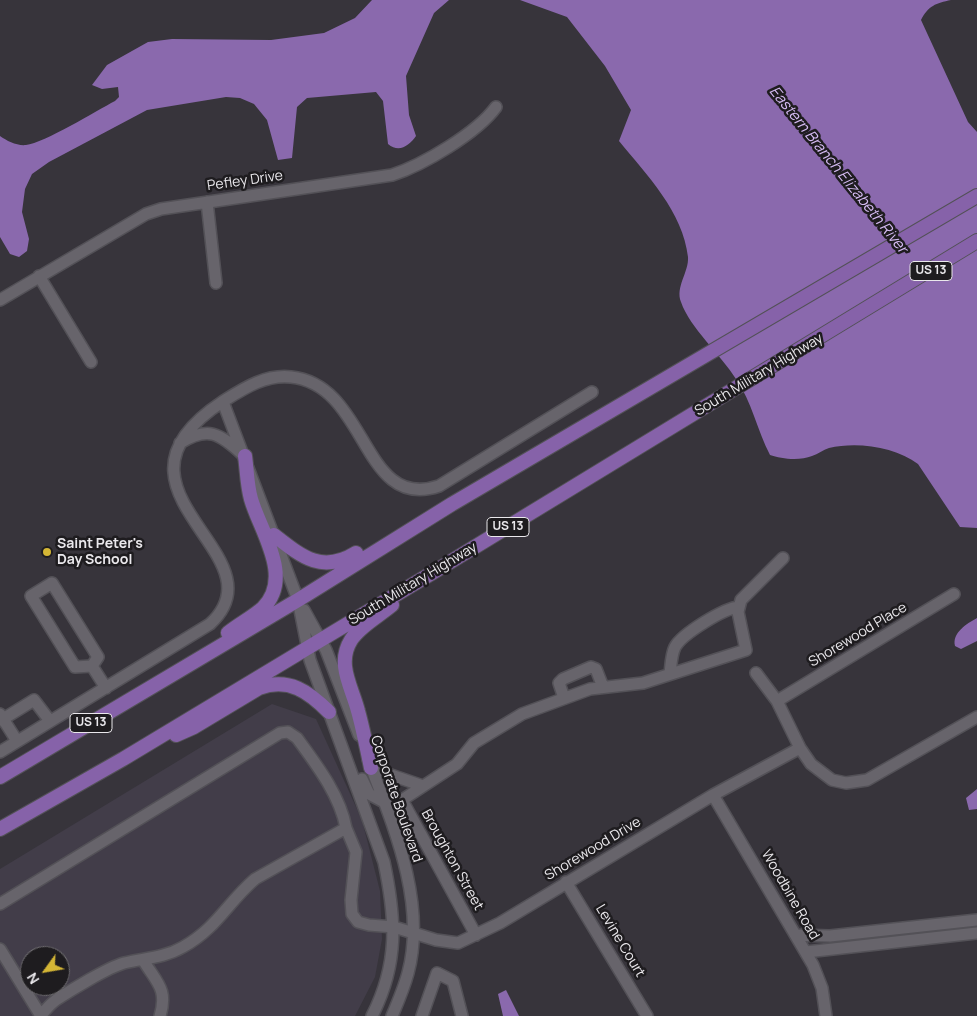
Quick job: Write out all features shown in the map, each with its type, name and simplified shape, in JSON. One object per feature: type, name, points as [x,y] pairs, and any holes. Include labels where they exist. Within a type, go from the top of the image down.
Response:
[{"type":"main road","name":"US 13","points":[[0,777],[298,600],[452,504],[977,196]]},
{"type":"main road","name":"South Military Highway","points":[[0,829],[123,759],[977,242]]},
{"type":"main road","points":[[182,668],[263,608],[273,590],[276,578],[275,563],[250,498],[245,456]]},
{"type":"main road","points":[[274,535],[302,556],[334,564],[342,562],[397,528],[452,504]]},
{"type":"main road","points":[[371,768],[358,709],[345,673],[345,655],[351,640],[360,629],[432,573]]},
{"type":"main road","points":[[123,759],[194,727],[259,688],[270,684],[302,689],[329,712]]},
{"type":"street","name":"Pefley Drive","points":[[0,300],[146,214],[161,208],[392,175],[407,170],[480,125],[496,107]]},
{"type":"street","points":[[207,202],[216,283]]},
{"type":"street","points":[[38,276],[91,362]]},
{"type":"street","points":[[0,752],[210,624],[223,610],[227,600],[228,578],[224,566],[182,504],[174,478],[175,462],[180,444],[191,426],[248,386],[277,377],[291,376],[317,384],[338,401],[382,472],[398,485],[419,490],[439,486],[592,392]]},
{"type":"street","name":"Corporate Boulevard","points":[[224,402],[298,600],[308,647],[329,712],[342,743],[384,862],[391,896],[394,927],[391,964],[372,1016]]},
{"type":"street","points":[[180,444],[200,434],[209,433],[225,438],[245,456]]},
{"type":"street","points":[[342,743],[360,774],[366,790],[384,802],[402,800],[456,764],[474,742],[522,714],[564,698],[603,687],[637,684],[746,650],[738,607],[746,594],[783,558]]},
{"type":"street","points":[[52,583],[98,657],[92,666],[75,667],[31,596],[52,583]]},
{"type":"street","name":"Shorewood Place","points":[[776,701],[954,594]]},
{"type":"street","name":"Corporate Boulevard","points":[[298,600],[321,640],[371,768],[384,802],[406,877],[412,908],[413,933],[409,972],[392,1016]]},
{"type":"street","points":[[670,674],[673,651],[680,640],[726,610],[738,607]]},
{"type":"street","points":[[92,666],[106,688]]},
{"type":"street","points":[[564,698],[559,683],[591,667],[596,669],[603,687]]},
{"type":"street","points":[[756,672],[776,701],[800,748],[811,764],[832,780],[846,783],[867,780],[977,717]]},
{"type":"street","points":[[18,741],[1,718],[34,700],[50,721]]},
{"type":"street","name":"Shorewood Drive","points":[[0,904],[280,733],[288,732],[297,738],[312,758],[334,795],[344,817],[346,828],[356,852],[350,900],[352,914],[358,922],[394,927],[450,942],[464,942],[713,795],[800,748]]},
{"type":"street","points":[[371,768],[423,786]]},
{"type":"street","name":"Woodbine Road","points":[[713,795],[806,952],[822,988],[826,1016]]},
{"type":"street","name":"Broughton Street","points":[[402,800],[476,935]]},
{"type":"street","points":[[0,949],[41,1016],[55,1001],[122,964],[174,952],[189,943],[218,921],[244,889],[255,879],[346,828]]},
{"type":"street","name":"Levine Court","points":[[566,882],[647,1016]]},
{"type":"street","points":[[796,935],[830,936],[977,920]]},
{"type":"street","points":[[806,952],[977,933]]},
{"type":"street","points":[[143,960],[164,993],[160,1016]]},
{"type":"street","points":[[422,1016],[437,974],[453,981],[460,1014]]},
{"type":"shaded area","points":[[272,704],[316,719],[362,820],[380,891],[382,939],[375,977],[355,1016],[0,1016],[0,869]]},
{"type":"water","points":[[372,0],[449,0],[434,13],[406,76],[409,115],[416,136],[410,143],[400,148],[392,147],[388,144],[383,101],[376,92],[307,98],[297,107],[292,158],[278,160],[267,120],[254,104],[240,98],[226,97],[147,110],[49,162],[32,174],[25,189],[22,212],[29,239],[27,251],[19,257],[10,254],[0,237],[0,136],[19,145],[34,143],[57,133],[115,101],[119,97],[118,87],[102,89],[92,85],[107,65],[148,42],[172,39],[271,40],[324,33],[355,18]]},
{"type":"water","name":"Eastern Branch Elizabeth River","points":[[520,0],[951,0],[933,6],[921,20],[968,122],[977,132],[977,528],[960,527],[918,464],[899,453],[876,447],[852,445],[829,448],[802,459],[780,458],[770,455],[742,388],[685,312],[681,302],[680,291],[688,263],[685,240],[671,209],[662,195],[619,141],[631,110],[605,66],[567,17]]},
{"type":"water","points":[[977,618],[977,641],[961,649],[955,646],[958,633],[964,626]]},
{"type":"water","points":[[977,789],[977,809],[969,810],[966,798]]},
{"type":"water","points":[[506,990],[519,1016],[503,1016],[498,994]]},
{"type":"place","name":"Saint Peter's Day School","points":[[47,552]]}]
